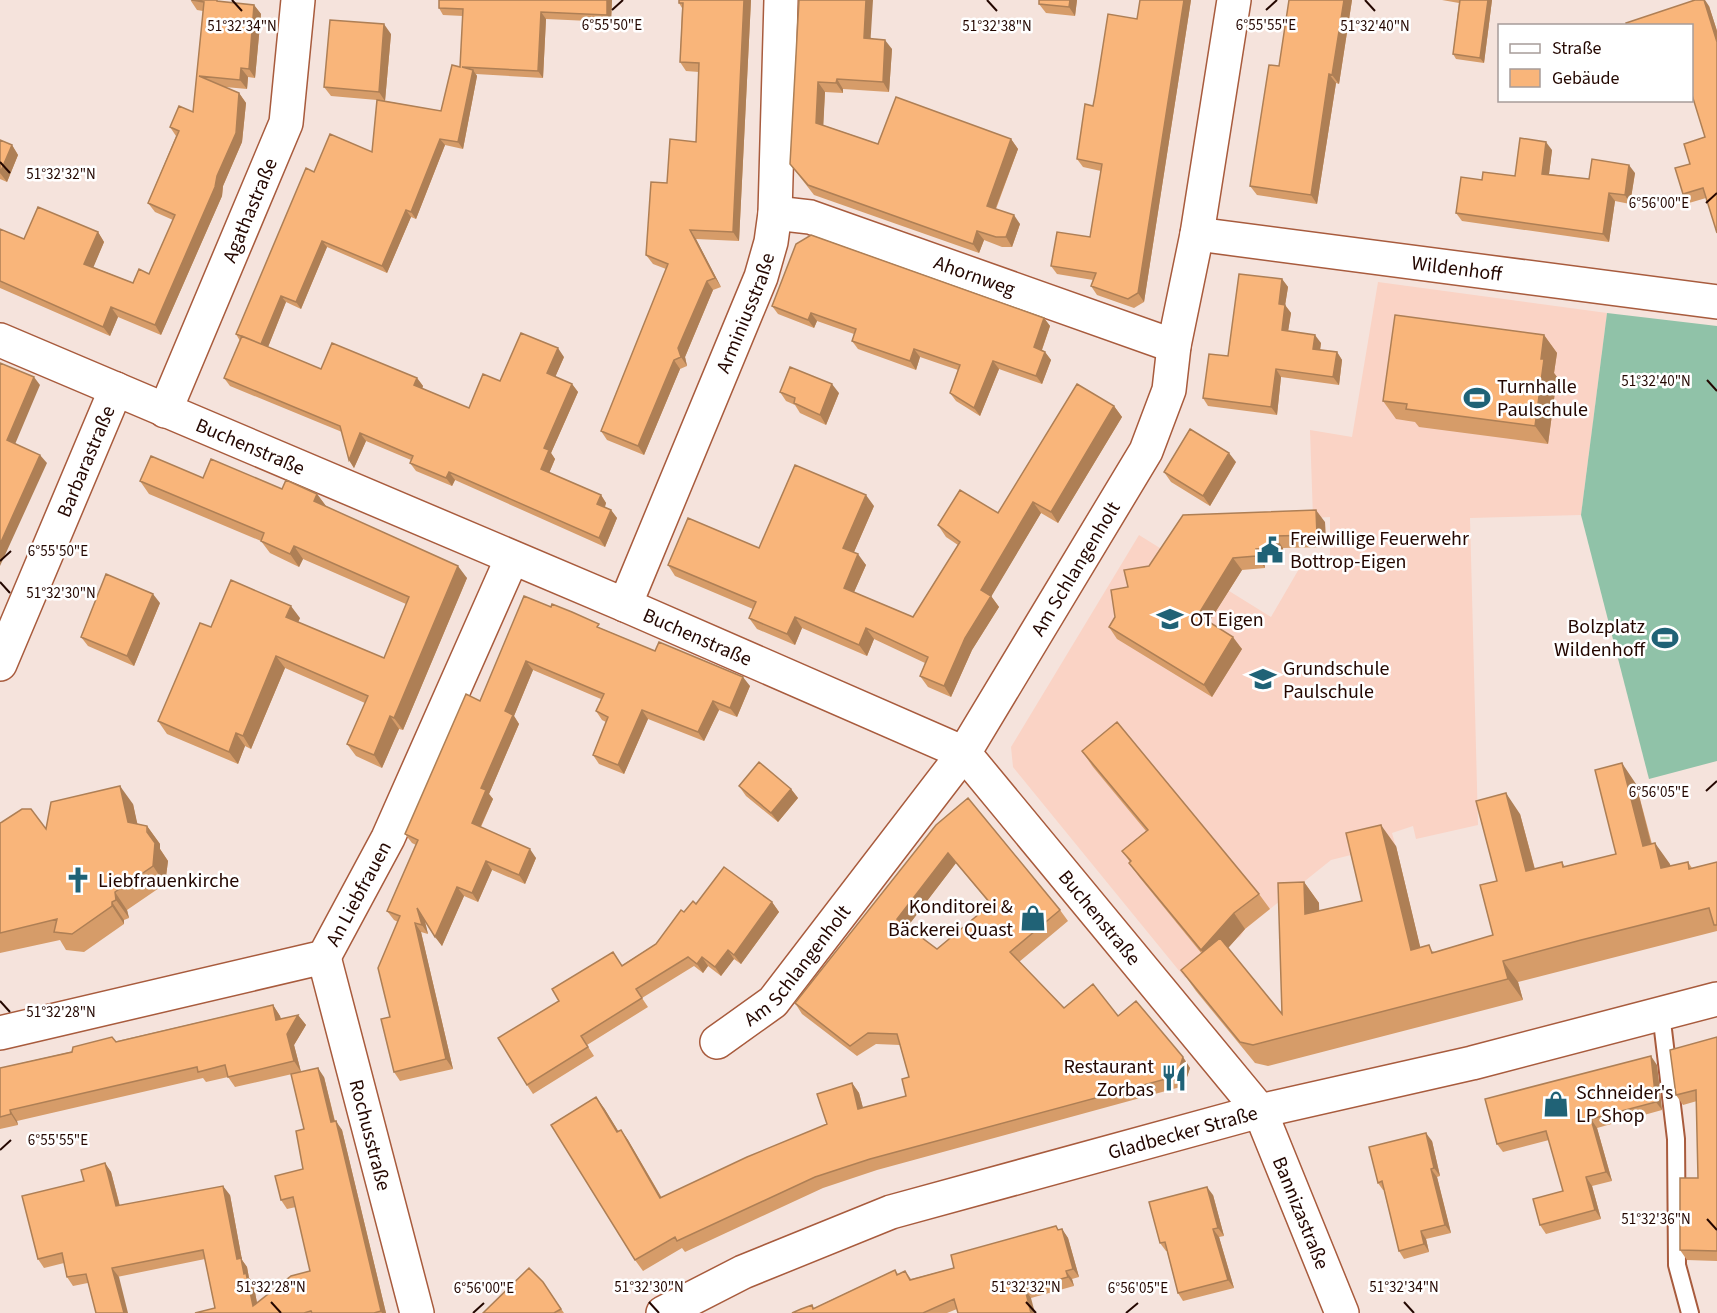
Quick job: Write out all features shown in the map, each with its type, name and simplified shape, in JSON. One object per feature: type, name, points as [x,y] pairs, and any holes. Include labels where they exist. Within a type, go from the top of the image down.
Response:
[{"type":"street","name":"Agathastraße","points":[[165,411],[286,123],[298,0]]},
{"type":"street","name":"Arminiusstraße","points":[[625,605],[761,277],[771,242],[775,213],[781,0]]},
{"type":"street","name":"Am Schlangenholt","points":[[717,1042],[773,1002],[964,753],[1146,451],[1169,390],[1174,346],[1197,234],[1233,0]]},
{"type":"street","name":"Ahornweg","points":[[775,213],[810,217],[1174,346]]},
{"type":"street","name":"Wildenhoff","points":[[1197,234],[1717,302]]},
{"type":"street","name":"Buchenstraße","points":[[0,340],[625,605],[964,753],[1260,1111]]},
{"type":"street","name":"Barbarastraße","points":[[0,664],[116,389]]},
{"type":"street","name":"An Liebfrauen","points":[[0,1033],[324,957],[388,838],[512,558]]},
{"type":"street","name":"Rochusstraße","points":[[324,957],[417,1313]]},
{"type":"street","name":"Gladbecker Straße","points":[[663,1313],[743,1272],[891,1212],[1260,1111],[1472,1063],[1717,999]]},
{"type":"street","name":"Bannizastraße","points":[[1260,1111],[1342,1313]]},
{"type":"lane","points":[[1661,1013],[1676,1139],[1677,1265],[1690,1313]]},
{"type":"shaded area","name":"Grundschule Paulschule","points":[[1378,282],[1607,313],[1581,515],[1470,518],[1478,825],[1416,839],[1413,826],[1392,833],[1395,844],[1331,860],[1245,929],[1240,937],[1231,940],[1185,978],[1013,767],[1011,747],[1139,535],[1271,617],[1303,562],[1330,561],[1330,517],[1313,518],[1310,430],[1352,437]]},
{"type":"green space","name":"Bolzplatz Wildenhoff","points":[[1607,313],[1717,326],[1717,761],[1649,779],[1581,515]]},
{"type":"building","points":[[191,0],[217,0],[254,5],[249,69],[241,68],[240,80],[199,76],[239,93],[236,133],[155,325],[111,307],[103,327],[0,281],[0,229],[24,239],[38,207],[98,232],[84,264],[133,283],[139,269],[149,274],[175,215],[148,203],[179,131],[170,127],[179,106],[193,112],[204,2]]},
{"type":"building","points":[[439,0],[607,0],[607,15],[541,12],[538,71],[462,67],[473,70],[458,142],[440,139],[411,212],[406,210],[382,266],[322,241],[296,302],[281,296],[261,344],[236,334],[306,168],[314,172],[330,134],[372,152],[377,100],[441,111],[452,65],[460,67],[463,9],[439,8]]},
{"type":"building","points":[[679,0],[744,0],[733,232],[690,230],[715,278],[707,281],[678,348],[681,357],[674,360],[638,446],[601,431],[668,264],[646,255],[651,182],[667,183],[670,139],[696,142],[699,63],[680,62],[683,3],[679,3]]},
{"type":"building","points":[[799,0],[866,0],[864,38],[885,40],[883,82],[837,79],[836,83],[818,82],[816,123],[878,144],[896,97],[1011,139],[987,206],[1014,215],[1006,237],[996,237],[977,231],[973,244],[808,185],[790,164]]},
{"type":"building","points":[[1039,0],[1070,0],[1069,7],[1039,4]]},
{"type":"building","points":[[1140,0],[1184,0],[1138,293],[1128,299],[1091,286],[1096,273],[1051,266],[1057,232],[1090,237],[1102,164],[1077,159],[1085,104],[1093,106],[1108,14],[1137,19]]},
{"type":"building","points":[[1289,0],[1344,0],[1332,75],[1329,74],[1311,195],[1250,186],[1269,65],[1279,66]]},
{"type":"building","points":[[1460,0],[1488,0],[1480,58],[1453,54]]},
{"type":"building","points":[[1695,0],[1704,0],[1717,42],[1717,233],[1703,188],[1683,194],[1675,168],[1690,164],[1684,144],[1705,137],[1693,98],[1693,24],[1626,23]]},
{"type":"building","points":[[330,20],[384,24],[379,92],[324,87]]},
{"type":"building","points":[[1520,138],[1546,142],[1542,174],[1589,179],[1592,159],[1629,165],[1625,195],[1609,193],[1603,234],[1456,213],[1461,177],[1482,180],[1483,172],[1515,176]]},
{"type":"building","points":[[0,140],[12,145],[0,173]]},
{"type":"building","points":[[811,235],[1044,318],[1034,347],[1045,352],[1036,376],[993,361],[974,408],[950,393],[960,365],[914,349],[910,361],[852,341],[856,329],[811,313],[808,320],[772,306],[796,244]]},
{"type":"building","points":[[1239,274],[1282,279],[1279,304],[1285,305],[1282,330],[1315,335],[1313,349],[1337,352],[1333,377],[1276,369],[1271,407],[1203,398],[1209,354],[1228,356]]},
{"type":"building","name":"Turnhalle Paulschule","points":[[1395,315],[1544,335],[1541,359],[1544,359],[1535,426],[1406,409],[1407,404],[1383,401]]},
{"type":"building","points":[[521,333],[558,348],[547,373],[572,384],[544,448],[549,450],[541,469],[601,495],[597,504],[611,510],[599,538],[449,472],[446,478],[410,463],[413,456],[360,433],[349,460],[340,426],[224,378],[242,336],[321,369],[332,343],[417,378],[414,385],[469,408],[483,374],[500,381]]},
{"type":"building","points":[[0,363],[34,377],[7,440],[40,455],[0,544]]},
{"type":"building","points":[[790,367],[832,384],[820,415],[794,403],[795,398],[780,392]]},
{"type":"building","points":[[1077,384],[1114,406],[1051,512],[1033,502],[981,590],[991,596],[965,638],[944,686],[920,676],[928,657],[866,628],[859,645],[795,617],[787,634],[749,618],[756,602],[668,565],[688,518],[759,548],[795,465],[866,495],[843,548],[858,554],[844,588],[913,617],[960,542],[938,525],[960,490],[998,513]]},
{"type":"building","points":[[1190,429],[1229,453],[1203,496],[1164,472]]},
{"type":"building","points":[[151,456],[203,478],[211,459],[282,489],[286,480],[317,494],[314,501],[458,566],[394,718],[390,716],[374,755],[347,744],[368,696],[276,656],[243,736],[236,733],[229,752],[158,721],[200,623],[211,627],[231,580],[291,606],[286,617],[384,658],[409,597],[294,546],[290,554],[261,541],[264,533],[140,481]]},
{"type":"building","points":[[1316,510],[1317,535],[1275,536],[1275,548],[1256,549],[1256,556],[1233,558],[1198,615],[1233,637],[1204,685],[1109,627],[1115,617],[1111,590],[1128,587],[1124,570],[1149,566],[1183,515]]},
{"type":"building","points":[[106,574],[153,594],[127,656],[81,637]]},
{"type":"building","points":[[524,596],[551,607],[552,604],[572,612],[599,624],[597,627],[655,651],[659,642],[743,677],[730,708],[713,701],[698,732],[642,710],[618,765],[593,755],[608,717],[596,711],[604,694],[526,661],[505,711],[513,715],[481,788],[486,790],[472,823],[530,849],[519,875],[486,861],[472,893],[457,887],[435,937],[417,908],[422,925],[415,923],[446,1059],[394,1072],[381,1019],[390,1017],[378,968],[400,916],[387,911],[418,840],[405,834],[466,694],[480,701]]},
{"type":"building","points":[[1117,722],[1259,894],[1234,913],[1201,950],[1129,863],[1131,861],[1122,851],[1148,830],[1082,751]]},
{"type":"building","points":[[759,762],[791,789],[771,813],[739,786]]},
{"type":"building","points":[[1622,763],[1643,846],[1655,843],[1661,868],[1688,862],[1689,869],[1717,862],[1717,925],[1714,925],[1709,908],[1581,940],[1503,961],[1508,979],[1253,1045],[1240,1042],[1181,970],[1220,938],[1282,1014],[1278,883],[1304,882],[1305,914],[1362,901],[1346,833],[1381,825],[1411,950],[1429,945],[1432,953],[1493,935],[1480,885],[1497,881],[1476,801],[1506,793],[1526,871],[1562,862],[1563,867],[1616,854],[1595,770]]},
{"type":"building","name":"Liebfrauenkirche","points":[[120,786],[128,822],[147,826],[147,832],[155,843],[153,866],[115,892],[116,900],[112,902],[112,906],[72,934],[54,932],[57,919],[0,933],[0,823],[22,809],[31,809],[46,829],[51,802]]},
{"type":"building","points":[[968,798],[1060,910],[1010,952],[1064,1008],[1093,984],[1118,1016],[1136,1001],[1183,1057],[1177,1076],[870,1159],[815,1177],[677,1241],[675,1237],[635,1260],[551,1125],[596,1097],[617,1132],[621,1130],[660,1198],[747,1157],[827,1124],[817,1094],[852,1083],[858,1109],[906,1096],[902,1079],[909,1077],[897,1034],[868,1033],[850,1046],[795,1003],[936,825]],"holes":[[[948,853],[991,904],[937,949],[897,919]]]},
{"type":"building","points":[[724,867],[772,902],[734,955],[728,950],[715,967],[702,957],[697,964],[688,957],[636,989],[642,998],[581,1036],[588,1047],[527,1085],[498,1038],[559,1001],[552,989],[613,952],[622,966],[656,944],[681,910],[684,912],[693,901],[696,904]]},
{"type":"building","points":[[273,1005],[276,1020],[298,1015],[287,1034],[294,1061],[228,1077],[225,1065],[198,1072],[197,1067],[10,1110],[11,1114],[0,1117],[0,1068],[72,1052],[73,1047],[112,1037],[116,1042]]},
{"type":"building","points":[[1717,1037],[1717,1251],[1680,1250],[1680,1178],[1698,1178],[1696,1090],[1676,1095],[1670,1050]]},
{"type":"building","points":[[1651,1056],[1656,1102],[1591,1119],[1606,1172],[1586,1177],[1595,1210],[1540,1225],[1533,1199],[1563,1191],[1546,1131],[1497,1144],[1485,1099]]},
{"type":"building","points":[[318,1068],[331,1122],[336,1121],[381,1311],[374,1313],[312,1313],[311,1311],[304,1313],[195,1313],[215,1308],[203,1250],[112,1268],[124,1313],[96,1313],[86,1274],[67,1277],[62,1253],[38,1259],[22,1196],[84,1181],[81,1170],[105,1163],[116,1206],[223,1186],[237,1259],[241,1258],[253,1306],[291,1276],[310,1271],[293,1197],[281,1200],[275,1176],[303,1169],[296,1131],[304,1129],[291,1074]]},
{"type":"building","points":[[1426,1133],[1434,1168],[1431,1169],[1445,1225],[1421,1231],[1424,1244],[1399,1251],[1382,1181],[1378,1183],[1369,1147]]},
{"type":"building","points":[[1207,1187],[1218,1228],[1213,1229],[1228,1280],[1178,1293],[1165,1242],[1160,1243],[1149,1202]]},
{"type":"building","points":[[1056,1226],[1058,1230],[1062,1229],[1073,1269],[1066,1271],[1068,1277],[1025,1289],[1031,1313],[958,1313],[954,1299],[923,1313],[792,1313],[812,1305],[813,1309],[895,1270],[897,1275],[905,1271],[910,1280],[954,1268],[951,1255]]},
{"type":"building","points":[[529,1268],[543,1282],[561,1309],[554,1313],[483,1313]]},
{"type":"place","name":"Turnhalle Paulschule","points":[[1477,398]]},
{"type":"place","name":"Freiwillige Feuerwehr Bottrop-Eigen","points":[[1270,550]]},
{"type":"place","name":"OT Eigen","points":[[1170,619]]},
{"type":"place","name":"Bolzplatz Wildenhoff","points":[[1665,638]]},
{"type":"place","name":"Grundschule Paulschule","points":[[1263,679]]},
{"type":"place","name":"Liebfrauenkirche","points":[[78,880]]},
{"type":"place","name":"Konditorei & Bäckerei Quast","points":[[1033,918]]},
{"type":"place","name":"Restaurant Zorbas","points":[[1174,1078]]},
{"type":"place","name":"Schneider's LP Shop","points":[[1556,1104]]}]
